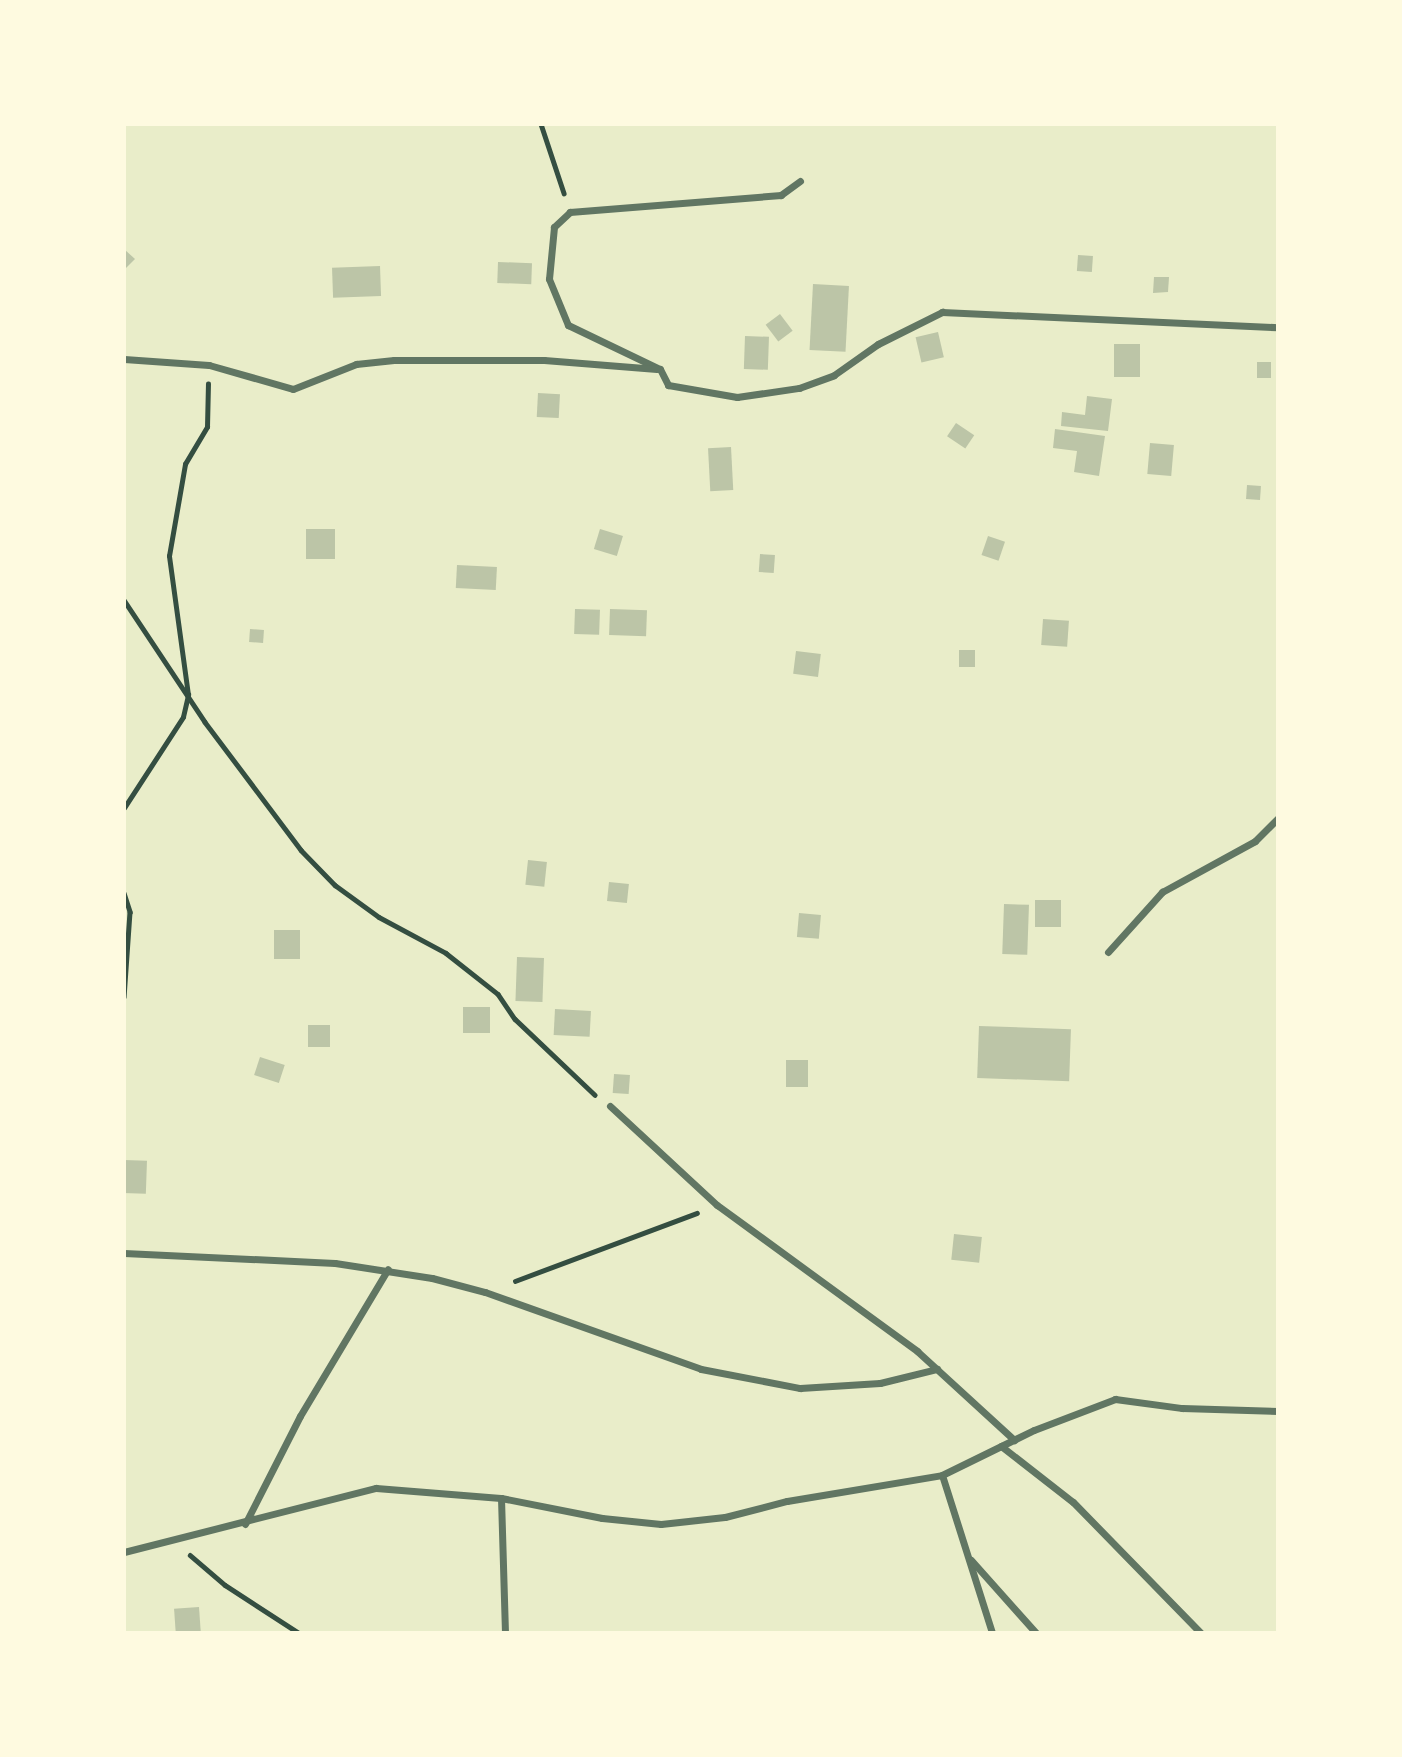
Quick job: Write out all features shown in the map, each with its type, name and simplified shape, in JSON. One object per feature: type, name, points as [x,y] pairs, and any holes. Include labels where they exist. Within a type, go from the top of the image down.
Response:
[{"type":"street","points":[[800,181],[781,195],[570,212],[554,227],[549,245],[549,279],[568,325],[660,369],[668,385],[737,397],[799,388],[834,375],[878,344],[942,312],[1278,327]]},
{"type":"street","points":[[124,359],[209,365],[293,389],[356,364],[394,360],[544,360],[660,369]]},
{"type":"street","points":[[1108,953],[1162,892],[1255,841],[1278,818]]},
{"type":"street","points":[[607,1105],[717,1205],[937,1369],[1014,1440]]},
{"type":"street","points":[[124,1253],[335,1263],[388,1269],[485,1292],[701,1370],[800,1388],[880,1383],[937,1369]]},
{"type":"street","points":[[245,1524],[300,1416],[388,1269]]},
{"type":"street","points":[[124,1552],[245,1524],[376,1488],[501,1499],[602,1518],[661,1524],[725,1517],[787,1501],[942,1475],[1093,1404],[1115,1399],[1182,1408],[1278,1411]]},
{"type":"street","points":[[1001,1446],[1073,1502],[1201,1633]]},
{"type":"street","points":[[942,1475],[992,1633]]},
{"type":"street","points":[[501,1499],[505,1633]]},
{"type":"street","points":[[968,1557],[1036,1633]]},
{"type":"path","points":[[541,124],[570,212]]},
{"type":"path","points":[[124,808],[183,717],[188,695],[169,556],[185,464],[207,427],[209,365]]},
{"type":"path","points":[[124,600],[258,796],[318,867],[379,917],[446,953],[498,994],[515,1019],[607,1105]]},
{"type":"path","points":[[124,893],[130,912],[124,997]]},
{"type":"path","points":[[485,1292],[702,1212]]},
{"type":"path","points":[[174,1540],[225,1585],[299,1633]]},
{"type":"building","points":[[124,249],[135,259],[124,270]]},
{"type":"building","points":[[1078,255],[1093,256],[1092,272],[1077,271]]},
{"type":"building","points":[[498,262],[532,263],[531,284],[497,283]]},
{"type":"building","points":[[380,266],[381,296],[333,298],[332,268]]},
{"type":"building","points":[[1154,277],[1169,277],[1168,292],[1153,293]]},
{"type":"building","points":[[813,284],[849,286],[845,352],[810,350]]},
{"type":"building","points":[[780,314],[793,331],[778,342],[766,325]]},
{"type":"building","points":[[938,332],[944,357],[921,363],[916,337]]},
{"type":"building","points":[[745,336],[769,337],[768,370],[744,369]]},
{"type":"building","points":[[1114,344],[1140,344],[1140,377],[1114,377]]},
{"type":"building","points":[[1257,362],[1271,362],[1271,378],[1257,378]]},
{"type":"building","points":[[538,393],[560,394],[559,418],[537,417]]},
{"type":"building","points":[[1087,396],[1112,399],[1108,431],[1061,426],[1062,412],[1085,415]]},
{"type":"building","points":[[956,423],[974,435],[965,449],[947,436]]},
{"type":"building","points":[[1055,429],[1105,436],[1099,476],[1074,472],[1077,451],[1053,448]]},
{"type":"building","points":[[1150,443],[1174,445],[1171,476],[1147,474]]},
{"type":"building","points":[[731,447],[733,490],[710,491],[708,448]]},
{"type":"building","points":[[1247,485],[1261,486],[1260,500],[1246,499]]},
{"type":"building","points":[[306,529],[335,529],[335,559],[306,559]]},
{"type":"building","points":[[600,529],[623,536],[617,556],[594,549]]},
{"type":"building","points":[[988,536],[1005,542],[999,561],[981,555]]},
{"type":"building","points":[[760,554],[775,555],[774,573],[759,572]]},
{"type":"building","points":[[457,565],[497,567],[496,590],[456,588]]},
{"type":"building","points":[[575,609],[600,610],[599,635],[574,634]]},
{"type":"building","points":[[610,609],[647,610],[646,636],[609,635]]},
{"type":"building","points":[[1043,619],[1069,621],[1067,647],[1041,645]]},
{"type":"building","points":[[250,629],[264,630],[263,643],[249,642]]},
{"type":"building","points":[[959,650],[975,650],[975,667],[959,667]]},
{"type":"building","points":[[796,651],[821,654],[818,677],[793,674]]},
{"type":"building","points":[[528,860],[547,862],[544,887],[525,885]]},
{"type":"building","points":[[609,882],[629,884],[627,903],[607,901]]},
{"type":"building","points":[[1035,900],[1061,900],[1061,927],[1035,927]]},
{"type":"building","points":[[1004,904],[1029,905],[1027,955],[1002,954]]},
{"type":"building","points":[[799,913],[821,915],[819,939],[797,937]]},
{"type":"building","points":[[274,930],[300,930],[300,959],[274,959]]},
{"type":"building","points":[[517,957],[544,958],[542,1002],[515,1001]]},
{"type":"building","points":[[463,1007],[490,1007],[490,1033],[463,1033]]},
{"type":"building","points":[[555,1009],[591,1011],[590,1037],[554,1035]]},
{"type":"building","points":[[308,1025],[330,1025],[330,1047],[308,1047]]},
{"type":"building","points":[[979,1026],[1071,1029],[1069,1081],[977,1078]]},
{"type":"building","points":[[260,1057],[285,1065],[279,1083],[254,1075]]},
{"type":"building","points":[[786,1060],[808,1060],[808,1087],[786,1087]]},
{"type":"building","points":[[614,1074],[630,1075],[629,1094],[613,1093]]},
{"type":"building","points":[[124,1160],[147,1161],[146,1194],[124,1193]]},
{"type":"building","points":[[954,1234],[982,1237],[979,1263],[951,1260]]},
{"type":"building","points":[[199,1607],[201,1633],[176,1633],[174,1609]]}]
